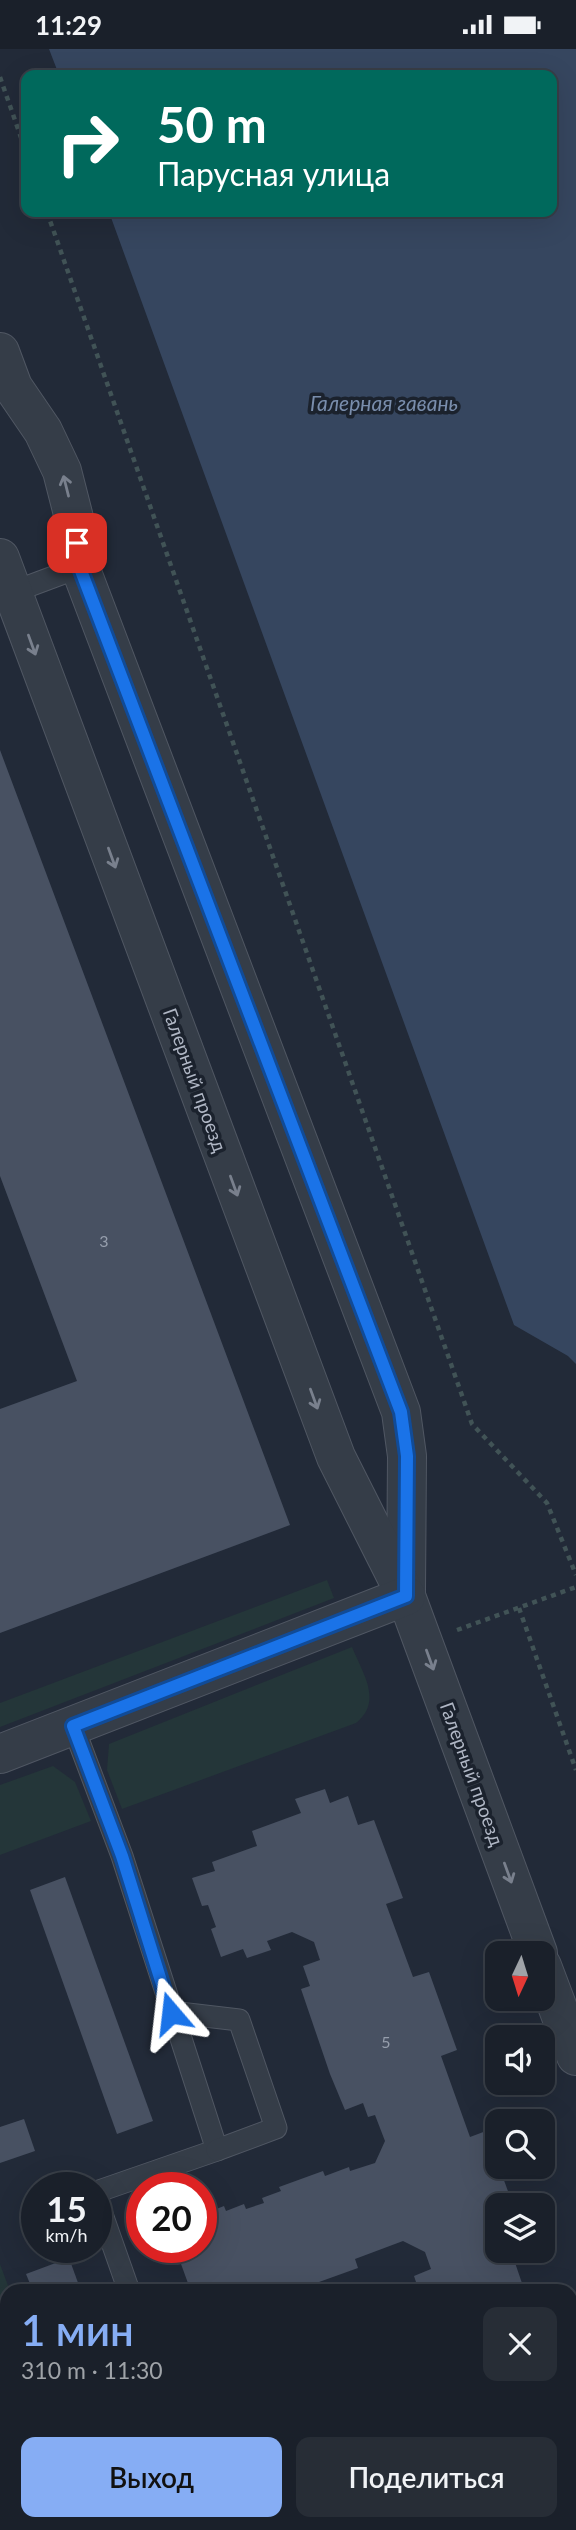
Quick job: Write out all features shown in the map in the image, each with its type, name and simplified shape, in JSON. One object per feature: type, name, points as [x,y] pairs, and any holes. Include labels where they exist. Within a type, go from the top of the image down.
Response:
[{"type":"street","name":"Галерный проезд","points":[[0,352],[6,399],[44,431],[62,471],[74,518],[80,568],[401,1412],[407,1456],[406,1596]]},
{"type":"street","name":"Галерный проезд","points":[[6,575],[336,1457],[406,1596],[534,1941]]},
{"type":"street","points":[[0,1754],[406,1596]]},
{"type":"street","points":[[555,2000],[576,2056]]},
{"type":"lane","points":[[6,575],[80,568]]},
{"type":"lane","points":[[73,1726],[122,1856],[217,2150]]},
{"type":"lane","points":[[112,2189],[276,2127],[239,2020],[171,2013]]},
{"type":"lane","points":[[112,2242],[127,2284]]},
{"type":"path","points":[[0,77],[21,138]]},
{"type":"path","points":[[49,217],[472,1424],[548,1503],[576,1575]]},
{"type":"path","points":[[456,1630],[576,1587]]},
{"type":"path","points":[[519,1608],[576,1770]]},
{"type":"shaded area","points":[[327,1580],[334,1598],[0,1727],[0,1703]]},
{"type":"shaded area","points":[[352,1647],[365,1677],[369,1696],[364,1715],[356,1723],[122,1809],[107,1770],[109,1744]]},
{"type":"shaded area","points":[[53,1766],[75,1782],[91,1821],[0,1855],[0,1785]]},
{"type":"shaded area","points":[[0,2264],[7,2284],[0,2284]]},
{"type":"water","name":"Галерная гавань","points":[[49,49],[576,49],[576,1364],[568,1356],[514,1325],[111,217],[557,217],[557,70],[57,70]]},
{"type":"building","points":[[0,750],[290,1525],[0,1633],[0,1409],[77,1381],[0,1176]]},
{"type":"building","points":[[325,1789],[330,1803],[348,1796],[358,1825],[374,1820],[403,1898],[386,1904],[413,1977],[429,1972],[457,2050],[441,2056],[470,2137],[485,2131],[485,2179],[504,2179],[509,2193],[485,2193],[485,2263],[515,2263],[522,2284],[417,2284],[414,2276],[431,2269],[425,2252],[403,2241],[355,2259],[358,2268],[313,2284],[188,2284],[181,2264],[175,2265],[174,2263],[217,2263],[217,2209],[224,2206],[226,2211],[244,2204],[246,2209],[264,2203],[262,2198],[281,2191],[279,2187],[323,2171],[325,2176],[349,2167],[350,2171],[375,2163],[385,2141],[375,2115],[368,2117],[363,2103],[345,2110],[330,2074],[301,1989],[310,1986],[303,1966],[320,1960],[314,1942],[292,1932],[267,1941],[271,1950],[247,1958],[243,1949],[221,1957],[211,1929],[216,1927],[208,1905],[202,1906],[192,1878],[215,1871],[212,1862],[257,1846],[252,1831],[301,1813],[295,1799]]},
{"type":"building","points":[[65,1877],[153,2121],[117,2134],[30,1890]]},
{"type":"building","points":[[24,2119],[35,2151],[0,2163],[0,2127]]},
{"type":"building","points":[[56,2263],[71,2263],[78,2284],[30,2284],[26,2274]]},
{"type":"route","points":[[77,543],[80,568],[401,1412],[407,1456],[406,1596],[73,1726],[122,1856],[171,2013]]}]
